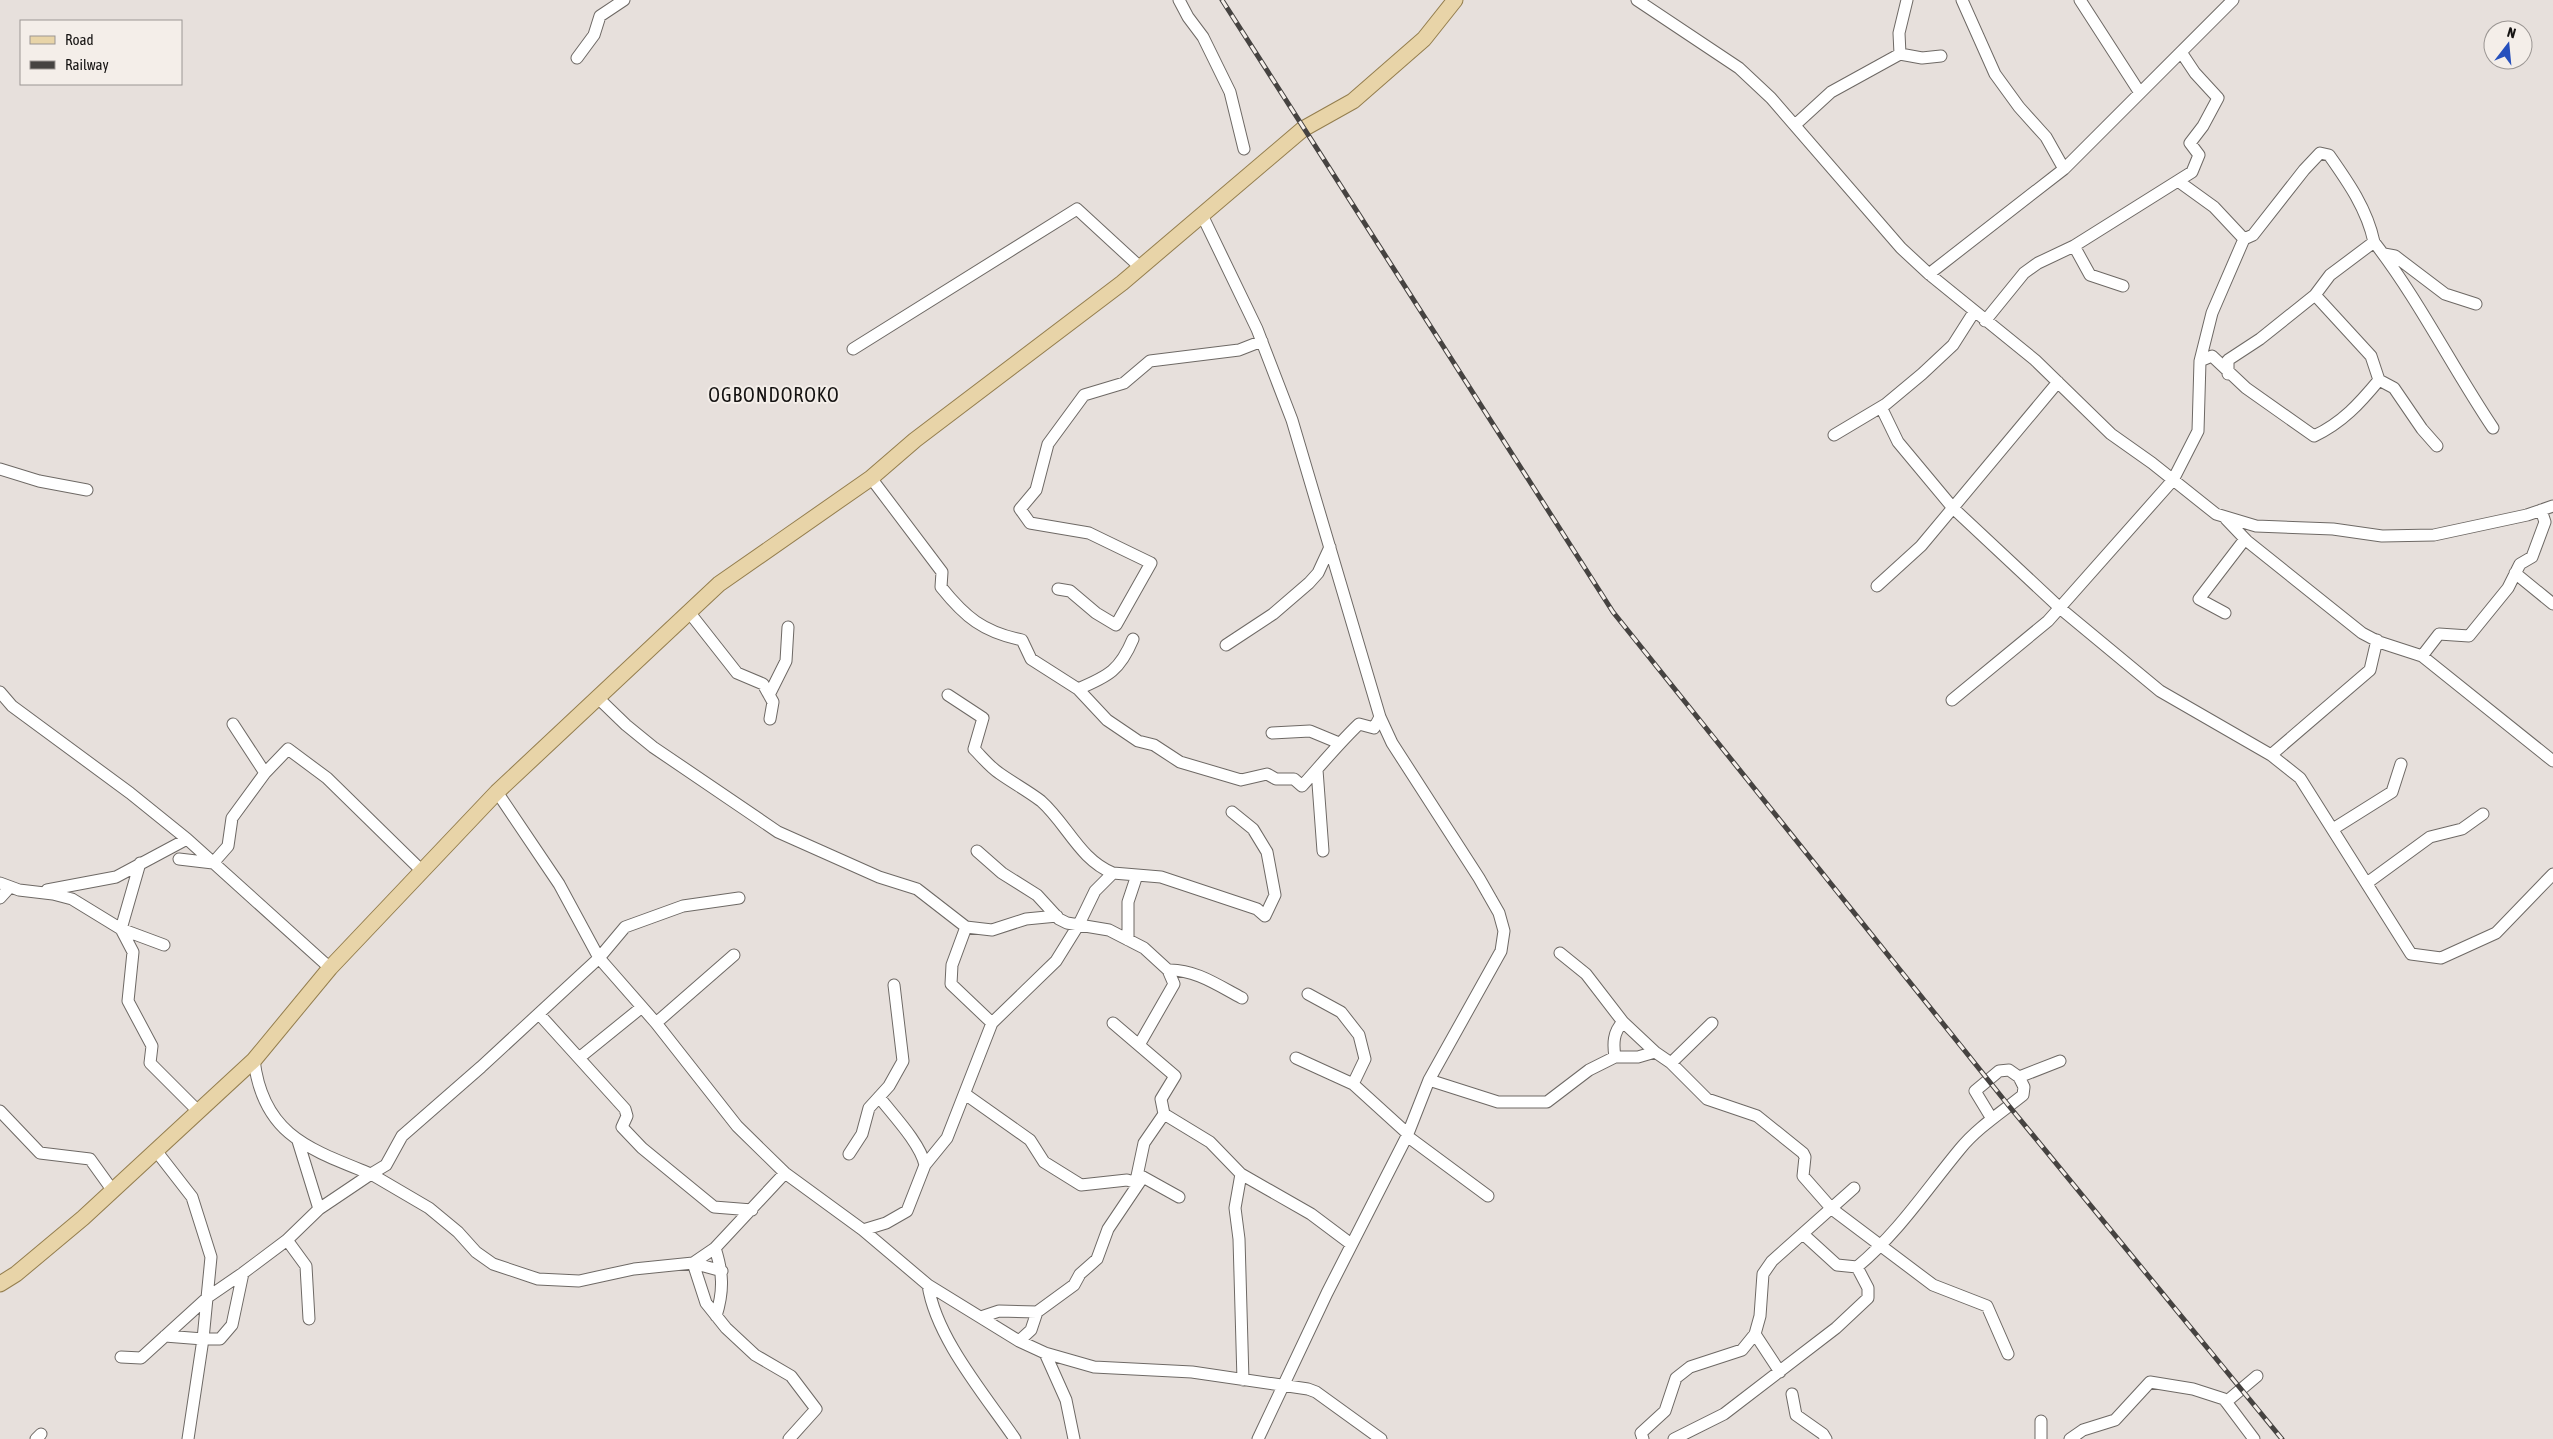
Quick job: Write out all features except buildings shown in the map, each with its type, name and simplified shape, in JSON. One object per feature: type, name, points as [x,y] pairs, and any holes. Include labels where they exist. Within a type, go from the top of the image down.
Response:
[{"type":"main road","points":[[0,1284],[24,1268],[113,1191],[254,1060],[330,968],[497,792],[719,584],[871,478],[915,440],[1140,267],[1303,130],[1353,101],[1424,39],[1454,0]]},
{"type":"street","points":[[577,58],[594,35],[600,16],[624,0]]},
{"type":"street","points":[[1179,0],[1188,17],[1204,37],[1230,92],[1244,148]]},
{"type":"street","points":[[1637,0],[1739,68],[1771,98],[1901,248],[1974,312],[2036,360],[2110,434],[2216,514],[2256,526],[2333,530],[2382,536],[2434,535],[2527,515],[2553,506]]},
{"type":"street","points":[[1900,54],[1899,33],[1908,0]]},
{"type":"street","points":[[1962,0],[1995,74],[2019,107],[2046,137],[2064,170]]},
{"type":"street","points":[[2080,0],[2140,93]]},
{"type":"street","points":[[1929,274],[2064,170],[2181,52],[2226,3]]},
{"type":"street","points":[[1985,321],[2024,273],[2038,263],[2074,246],[2192,172],[2199,156],[2190,142],[2203,126],[2218,98],[2195,73],[2181,52]]},
{"type":"street","points":[[1795,125],[1831,92],[1900,54],[1922,58],[1941,56]]},
{"type":"street","points":[[1952,700],[2048,621],[2173,480],[2198,431],[2200,361],[2212,313],[2244,239],[2253,235],[2304,170],[2320,153],[2329,155],[2349,182],[2370,221],[2374,242],[2414,298],[2463,384],[2493,428]]},
{"type":"street","points":[[2178,181],[2214,208],[2244,239]]},
{"type":"street","points":[[853,349],[1077,209],[1140,267]]},
{"type":"street","points":[[1202,215],[1262,341],[1292,420],[1380,717],[1392,742],[1479,878],[1499,913],[1504,931],[1501,951],[1429,1080],[1408,1135],[1351,1244],[1258,1439]]},
{"type":"street","points":[[2228,374],[2228,360],[2315,295],[2330,275],[2374,242]]},
{"type":"street","points":[[2074,246],[2090,275],[2123,286]]},
{"type":"street","points":[[2384,254],[2395,256],[2445,294],[2476,304]]},
{"type":"street","points":[[2315,295],[2371,356],[2379,380],[2394,388],[2422,429],[2437,446]]},
{"type":"street","points":[[1834,435],[1881,407],[1953,345],[1974,312]]},
{"type":"street","points":[[1058,589],[1070,591],[1096,613],[1116,624],[1151,563],[1089,533],[1030,523],[1020,509],[1036,490],[1048,444],[1084,395],[1124,383],[1150,361],[1239,350],[1262,341]]},
{"type":"street","points":[[2200,361],[2212,356],[2228,374],[2314,436],[2330,428],[2355,409],[2379,380]]},
{"type":"street","points":[[1877,586],[1921,546],[2058,382]]},
{"type":"street","points":[[1881,407],[1898,442],[1953,508],[2060,608],[2160,691],[2271,755],[2300,778],[2411,954],[2441,958],[2496,932],[2553,874]]},
{"type":"street","points":[[0,469],[39,481],[88,490]]},
{"type":"street","points":[[871,478],[942,572],[941,587],[968,618],[1001,636],[1022,640],[1031,659],[1078,689],[1108,720],[1138,740],[1154,745],[1180,762],[1241,780],[1267,774],[1276,779],[1294,779],[1302,786],[1339,743],[1359,724],[1374,728],[1380,717]]},
{"type":"street","points":[[2422,656],[2439,634],[2469,636],[2508,588],[2520,564],[2532,557],[2545,522],[2541,510]]},
{"type":"street","points":[[2225,518],[2245,539],[2362,633],[2422,656],[2553,761]]},
{"type":"street","points":[[2225,613],[2199,600],[2245,539]]},
{"type":"street","points":[[1226,645],[1273,614],[1309,583],[1318,573],[1330,547]]},
{"type":"street","points":[[2515,573],[2553,604]]},
{"type":"street","points":[[689,612],[736,673],[763,684],[773,702],[770,718]]},
{"type":"street","points":[[769,695],[786,661],[788,627]]},
{"type":"street","points":[[1078,689],[1104,678],[1124,660],[1134,638]]},
{"type":"street","points":[[2271,755],[2370,670],[2377,640]]},
{"type":"street","points":[[0,692],[12,706],[130,792],[187,839],[330,968]]},
{"type":"street","points":[[948,695],[983,718],[974,749],[997,772],[1040,801],[1066,827],[1081,850],[1098,867],[1113,873],[1162,877],[1257,909],[1265,916],[1275,895],[1266,852],[1253,829],[1232,812]]},
{"type":"street","points":[[597,697],[626,725],[653,747],[778,832],[879,877],[917,889],[966,927],[992,930],[1026,919],[1057,916]]},
{"type":"street","points":[[233,724],[265,773]]},
{"type":"street","points":[[1272,733],[1310,731],[1339,743]]},
{"type":"street","points":[[213,863],[228,846],[232,818],[265,773],[288,749],[327,778],[422,871]]},
{"type":"street","points":[[2332,829],[2392,792],[2401,764]]},
{"type":"street","points":[[1317,770],[1324,851]]},
{"type":"street","points":[[497,792],[559,884],[599,958],[642,1007],[738,1126],[785,1173],[863,1230],[928,1285],[1019,1341],[1045,1353],[1094,1367],[1192,1372],[1316,1392],[1381,1439]]},
{"type":"street","points":[[2366,883],[2430,837],[2462,829],[2483,814]]},
{"type":"street","points":[[35,891],[116,877],[187,839]]},
{"type":"street","points":[[977,851],[1002,873],[1037,895],[1057,916],[1067,923],[1109,930],[1144,948],[1168,970],[1174,984],[1139,1045]]},
{"type":"street","points":[[179,859],[213,863]]},
{"type":"street","points":[[140,863],[121,929],[132,952],[128,1001],[152,1046],[150,1063],[199,1112]]},
{"type":"street","points":[[863,1230],[886,1224],[906,1211],[924,1165],[947,1138],[992,1023],[1056,961],[1079,924],[1095,891],[1113,873]]},
{"type":"street","points":[[1128,940],[1128,902],[1137,875]]},
{"type":"street","points":[[0,898],[5,885],[72,899],[121,929],[164,945]]},
{"type":"street","points":[[121,1356],[141,1358],[208,1297],[287,1240],[319,1209],[386,1166],[402,1136],[539,1014],[599,958],[626,927],[683,906],[739,898]]},
{"type":"street","points":[[966,927],[952,965],[951,984],[992,1023]]},
{"type":"street","points":[[1560,953],[1586,974],[1623,1022],[1655,1052],[1671,1063],[1707,1099],[1756,1116],[1803,1154],[1805,1157],[1803,1176],[1832,1209],[1933,1285],[1986,1306],[2008,1354]]},
{"type":"street","points":[[656,1024],[734,955]]},
{"type":"street","points":[[1168,970],[1177,969],[1203,977],[1242,998]]},
{"type":"street","points":[[849,1154],[862,1134],[869,1108],[889,1086],[903,1061],[894,985]]},
{"type":"street","points":[[1308,994],[1341,1012],[1359,1035],[1365,1059],[1352,1084]]},
{"type":"street","points":[[579,1058],[642,1007]]},
{"type":"street","points":[[539,1014],[624,1109],[626,1116],[622,1127],[642,1148],[714,1207],[752,1210]]},
{"type":"street","points":[[1615,1057],[1613,1045],[1618,1028],[1623,1022]]},
{"type":"street","points":[[1112,1023],[1175,1076],[1162,1099],[1164,1114],[1144,1143],[1136,1176],[1140,1180]]},
{"type":"street","points":[[1671,1063],[1712,1023]]},
{"type":"street","points":[[1429,1080],[1498,1102],[1547,1102],[1589,1070],[1615,1057],[1638,1057],[1655,1052]]},
{"type":"street","points":[[1296,1058],[1352,1084],[1408,1135],[1488,1196]]},
{"type":"street","points":[[254,1060],[258,1088],[266,1106],[298,1141],[371,1174],[429,1208],[458,1232],[476,1252],[493,1264],[538,1279],[579,1281],[634,1269],[693,1263],[722,1271]]},
{"type":"street","points":[[2019,1077],[2060,1061]]},
{"type":"street","points":[[1803,1234],[1837,1265],[1857,1267],[1881,1247],[1917,1207],[1961,1148],[1992,1119],[2023,1094],[2024,1087],[2019,1077],[2009,1070],[1999,1071],[1975,1091],[1992,1119]]},
{"type":"street","points":[[965,1094],[1030,1140],[1044,1162],[1081,1185],[1140,1180],[1179,1197]]},
{"type":"street","points":[[879,1097],[907,1133],[923,1158],[924,1165]]},
{"type":"street","points":[[0,1111],[40,1153],[90,1159],[113,1191]]},
{"type":"street","points":[[1164,1114],[1210,1142],[1241,1174],[1311,1214],[1351,1244]]},
{"type":"street","points":[[298,1141],[319,1209]]},
{"type":"street","points":[[157,1152],[192,1197],[211,1257],[203,1339],[188,1439]]},
{"type":"street","points":[[693,1263],[714,1248],[785,1173]]},
{"type":"street","points":[[1241,1174],[1235,1208],[1239,1239],[1243,1380]]},
{"type":"street","points":[[1019,1341],[1031,1330],[1037,1312],[1074,1285],[1080,1274],[1097,1258],[1108,1229],[1140,1180]]},
{"type":"street","points":[[1642,1439],[1641,1433],[1665,1411],[1676,1378],[1690,1367],[1742,1350],[1755,1334],[1760,1316],[1763,1274],[1772,1261],[1854,1188]]},
{"type":"street","points":[[287,1240],[306,1266],[309,1319]]},
{"type":"street","points":[[714,1248],[722,1271],[723,1289],[716,1316]]},
{"type":"street","points":[[693,1263],[706,1303],[726,1328],[756,1355],[791,1376],[816,1410],[789,1439]]},
{"type":"street","points":[[1674,1439],[1724,1414],[1836,1328],[1868,1298],[1868,1288],[1857,1267]]},
{"type":"street","points":[[165,1336],[220,1339],[232,1325],[243,1273]]},
{"type":"street","points":[[928,1285],[934,1313],[947,1338],[1015,1439]]},
{"type":"street","points":[[981,1317],[999,1311],[1037,1312]]},
{"type":"street","points":[[1755,1334],[1780,1372]]},
{"type":"street","points":[[1045,1353],[1066,1400],[1074,1439]]},
{"type":"street","points":[[2226,1402],[2257,1376]]},
{"type":"street","points":[[2070,1439],[2083,1430],[2114,1420],[2150,1382],[2193,1388],[2224,1399],[2254,1439]]},
{"type":"street","points":[[1792,1394],[1796,1415],[1823,1434],[1826,1439]]},
{"type":"street","points":[[2041,1421],[2041,1439]]},
{"type":"street","points":[[1361,1439],[1364,1427]]},
{"type":"railway","points":[[1222,0],[1613,612],[2009,1106],[2282,1439]]},
{"type":"district","name":"OGBONDOROKO","points":[[774,395]]}]
